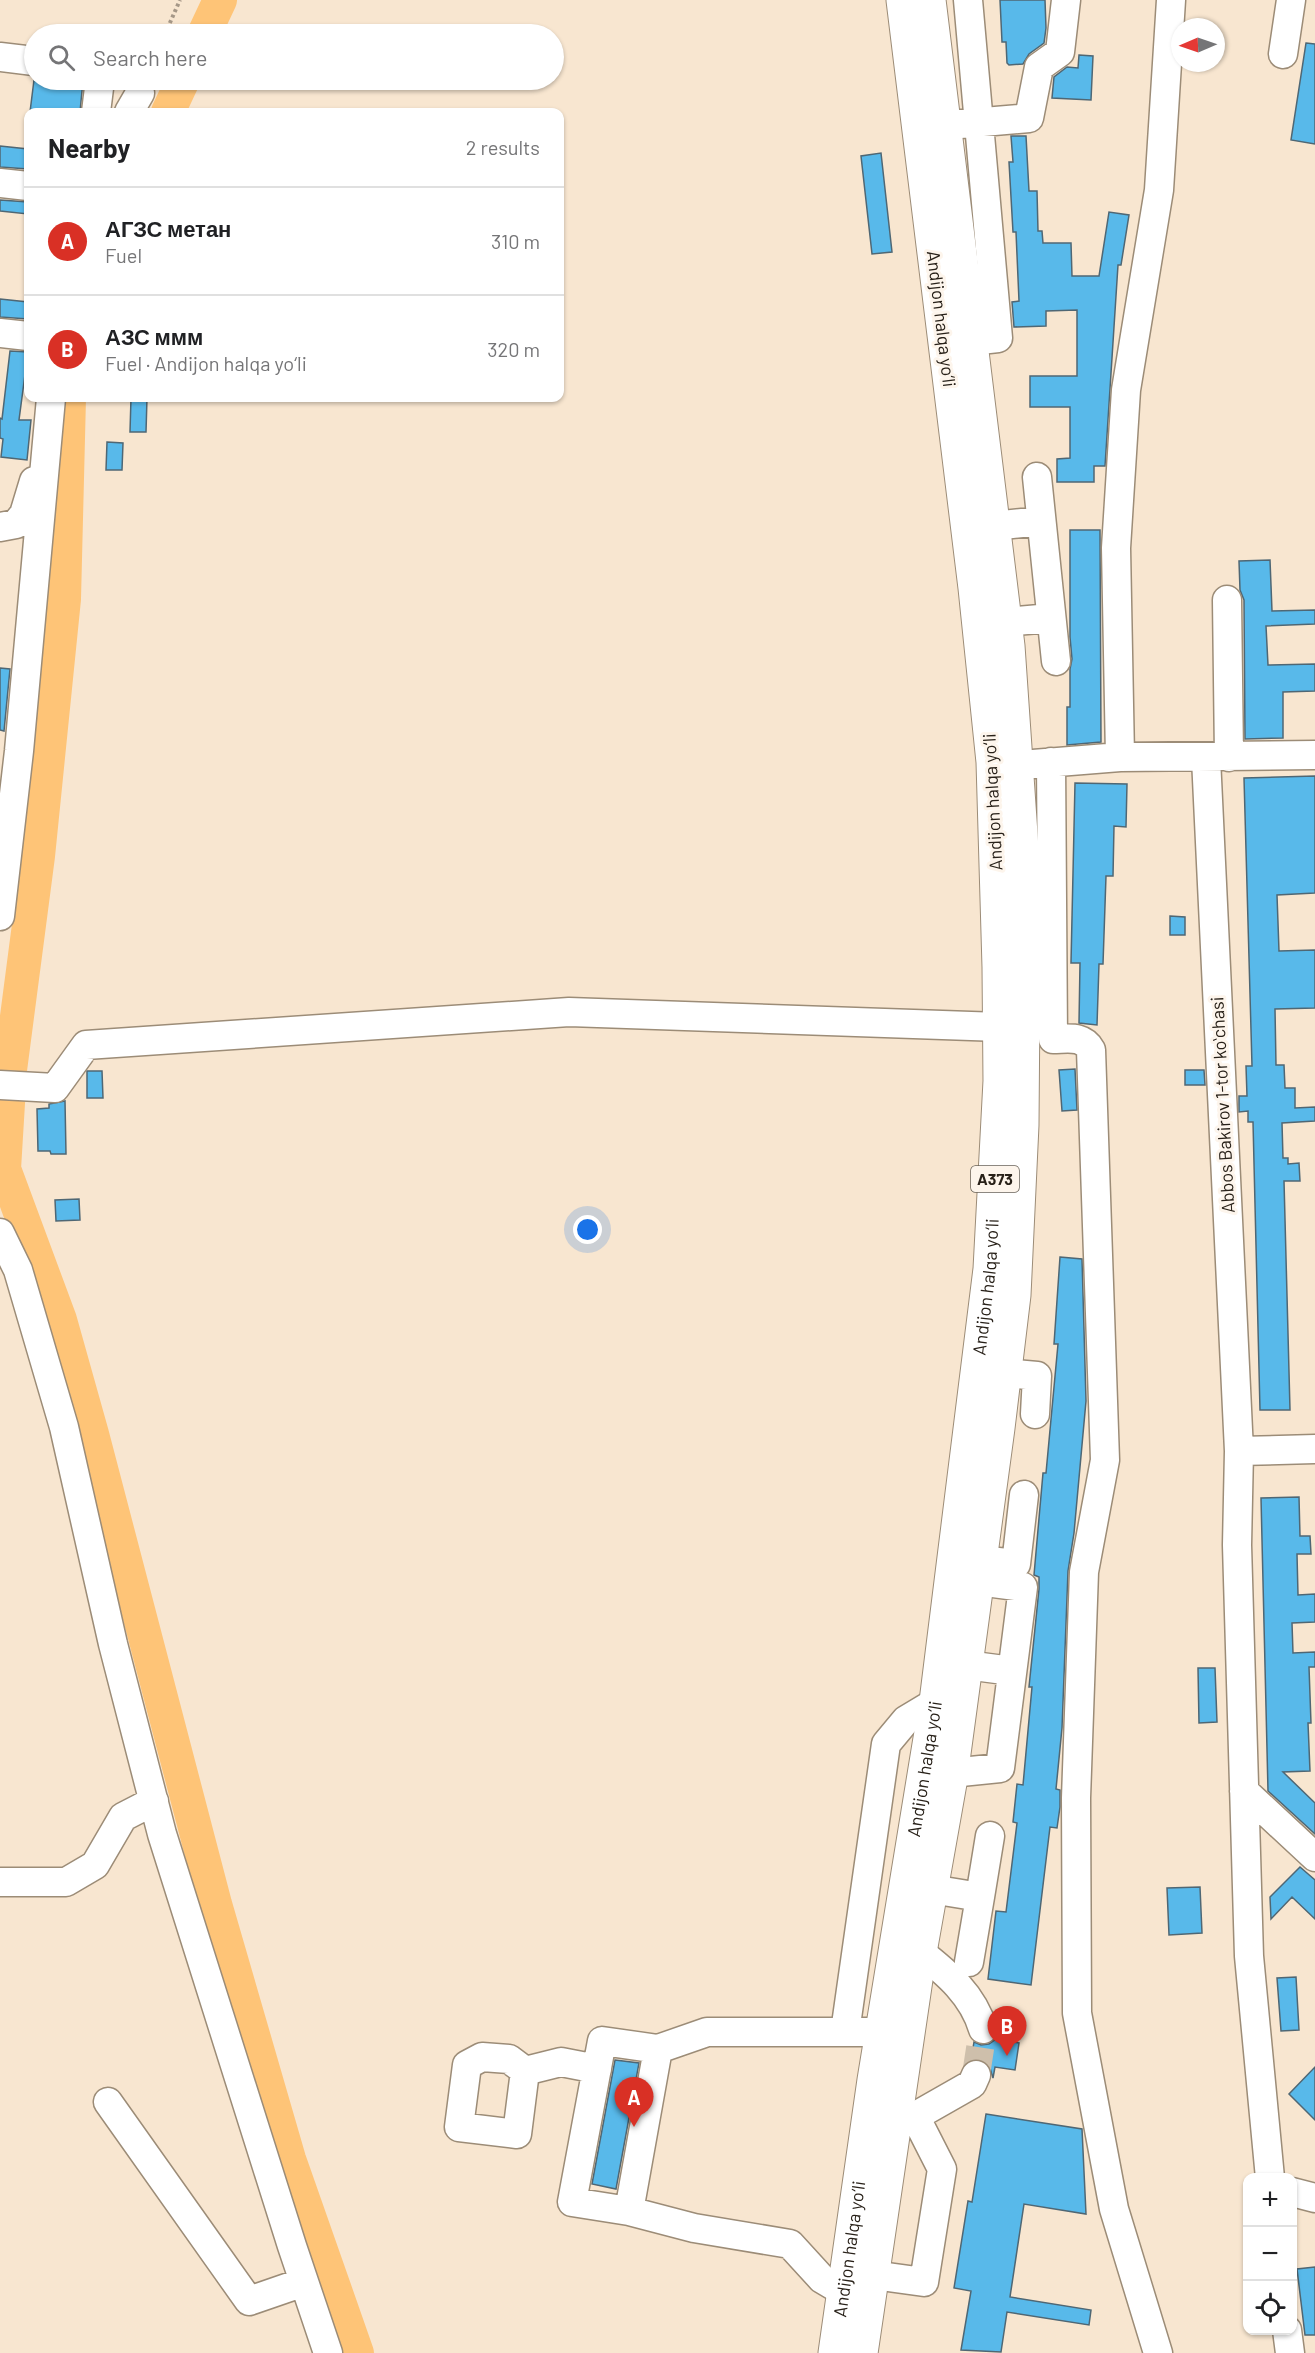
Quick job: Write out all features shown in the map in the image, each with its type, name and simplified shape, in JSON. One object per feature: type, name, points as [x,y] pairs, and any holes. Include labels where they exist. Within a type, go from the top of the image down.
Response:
[{"type":"highway","name":"Andijon halqa yo‘li","points":[[835,2353],[874,2080],[936,1702],[990,1269],[1000,1082],[1025,1035],[975,588],[903,0]]},
{"type":"highway","name":"Andijon halqa yo‘li","points":[[861,2353],[873,2275],[906,2122],[920,1952],[951,1773],[1005,1373],[1014,1295],[1025,1035],[1024,878],[1005,622],[929,0]]},
{"type":"street","points":[[969,0],[998,338],[971,340]]},
{"type":"street","points":[[944,126],[1029,118],[1039,67],[1060,52],[1066,0]]},
{"type":"street","points":[[1120,758],[1116,548],[1126,390],[1159,190],[1171,0]]},
{"type":"street","points":[[1283,54],[1291,0]]},
{"type":"street","points":[[0,57],[24,60]]},
{"type":"street","points":[[96,108],[99,90]]},
{"type":"street","points":[[0,183],[24,186]]},
{"type":"street","points":[[0,333],[24,336]]},
{"type":"street","points":[[0,916],[10,750],[49,436],[51,402]]},
{"type":"street","points":[[0,526],[16,524],[24,514],[49,436]]},
{"type":"street","points":[[1037,477],[1056,661]]},
{"type":"street","points":[[993,526],[1041,521]]},
{"type":"street","name":"Abbos Bakirov 1-tor koʻchasi","points":[[1227,600],[1218,758],[1239,1451],[1237,1545],[1249,1956],[1270,2173]]},
{"type":"street","points":[[1005,622],[1051,618]]},
{"type":"street","points":[[1016,765],[1120,758],[1315,755]]},
{"type":"street","points":[[1025,1035],[1051,762]]},
{"type":"street","points":[[9,1086],[55,1088],[86,1045],[569,1012],[1025,1035],[1080,1039],[1087,1043],[1091,1050],[1105,1461],[1084,1572],[1076,1798],[1077,2013],[1114,2209],[1158,2353]]},
{"type":"street","points":[[0,1233],[18,1270],[64,1427],[113,1644],[162,1834],[328,2353]]},
{"type":"street","points":[[1005,1373],[1037,1377],[1035,1414]]},
{"type":"street","points":[[1239,1451],[1315,1449]]},
{"type":"street","points":[[979,1570],[1016,1564],[1024,1495]]},
{"type":"street","points":[[951,1773],[1000,1768],[1023,1587],[979,1570]]},
{"type":"street","points":[[966,1665],[1012,1671]]},
{"type":"street","points":[[845,2032],[886,1744],[906,1720],[936,1702]]},
{"type":"street","points":[[1244,1791],[1315,1857]]},
{"type":"street","points":[[0,1882],[66,1882],[95,1865],[123,1817],[154,1801]]},
{"type":"street","points":[[969,1962],[990,1836]]},
{"type":"street","points":[[932,1889],[980,1897]]},
{"type":"street","points":[[920,1952],[951,1976],[977,2013],[983,2029]]},
{"type":"street","points":[[844,2292],[822,2279],[790,2244],[694,2228],[629,2211],[572,2202],[602,2041],[658,2049],[707,2032],[883,2032]]},
{"type":"street","points":[[629,2211],[658,2049]]},
{"type":"street","points":[[525,2071],[561,2062],[597,2069]]},
{"type":"street","points":[[873,2275],[924,2282],[942,2169],[906,2122],[972,2084],[976,2075]]},
{"type":"street","points":[[108,2102],[249,2301],[304,2282]]},
{"type":"street","points":[[1297,2193],[1315,2198]]},
{"type":"street","points":[[1288,2335],[1290,2353]]},
{"type":"path","points":[[169,24],[180,0]]},
{"type":"building","points":[[1000,0],[1045,0],[1044,43],[1029,54],[1023,64],[1009,65],[1007,63],[1006,42],[1002,42]]},
{"type":"building","points":[[1306,43],[1315,44],[1315,144],[1291,140]]},
{"type":"building","points":[[1079,55],[1093,56],[1091,100],[1052,98],[1054,77],[1067,67],[1078,68]]},
{"type":"building","points":[[33,90],[82,90],[80,108],[30,108]]},
{"type":"building","points":[[1011,136],[1026,136],[1029,191],[1037,191],[1038,231],[1042,231],[1043,243],[1071,243],[1072,276],[1099,276],[1109,212],[1129,215],[1121,265],[1118,265],[1105,466],[1094,466],[1094,482],[1057,482],[1057,459],[1070,458],[1070,407],[1030,407],[1030,376],[1077,376],[1077,310],[1046,311],[1046,326],[1014,327],[1012,302],[1019,301],[1016,232],[1013,232],[1009,162],[1013,162]]},
{"type":"building","points":[[0,146],[24,149],[24,169],[0,167]]},
{"type":"building","points":[[881,153],[892,252],[872,254],[861,156]]},
{"type":"building","points":[[0,200],[24,202],[24,214],[0,211]]},
{"type":"building","points":[[0,299],[24,302],[24,319],[0,317]]},
{"type":"building","points":[[10,351],[24,352],[24,382],[19,420],[31,420],[27,460],[1,457],[3,439],[0,438],[0,418],[2,419]]},
{"type":"building","points":[[131,402],[147,402],[146,432],[130,432]]},
{"type":"building","points":[[107,442],[123,443],[122,470],[106,470]]},
{"type":"building","points":[[1070,530],[1100,530],[1101,742],[1067,745],[1067,707],[1070,707],[1072,659]]},
{"type":"building","points":[[1270,560],[1272,611],[1315,610],[1315,624],[1266,626],[1268,665],[1315,664],[1315,691],[1283,692],[1283,738],[1245,739],[1244,600],[1240,590],[1239,561]]},
{"type":"building","points":[[0,668],[10,669],[4,731],[0,730]]},
{"type":"building","points":[[1315,776],[1315,893],[1277,895],[1279,951],[1315,950],[1315,1008],[1275,1009],[1276,1065],[1284,1065],[1285,1088],[1295,1088],[1295,1108],[1315,1107],[1315,1121],[1282,1123],[1283,1158],[1288,1158],[1288,1164],[1299,1163],[1300,1181],[1284,1181],[1290,1410],[1260,1410],[1253,1122],[1248,1122],[1248,1111],[1239,1112],[1239,1096],[1247,1096],[1246,1066],[1252,1066],[1244,778]]},
{"type":"building","points":[[1075,783],[1127,784],[1126,827],[1114,826],[1113,876],[1106,876],[1103,964],[1099,964],[1097,1025],[1079,1023],[1080,963],[1071,963]]},
{"type":"building","points":[[1170,916],[1185,917],[1185,935],[1170,935]]},
{"type":"building","points":[[1075,1069],[1077,1110],[1062,1111],[1059,1070]]},
{"type":"building","points":[[1185,1070],[1204,1070],[1205,1085],[1185,1085]]},
{"type":"building","points":[[87,1071],[102,1071],[103,1098],[87,1098]]},
{"type":"building","points":[[65,1101],[66,1154],[38,1151],[37,1109],[49,1108],[49,1104]]},
{"type":"building","points":[[79,1199],[80,1220],[56,1221],[55,1200]]},
{"type":"building","points":[[1060,1257],[1082,1259],[1086,1401],[1074,1533],[1068,1571],[1062,1728],[1056,1789],[1060,1790],[1060,1807],[1057,1828],[1050,1827],[1031,1985],[988,1979],[996,1911],[1006,1912],[1017,1823],[1013,1822],[1017,1784],[1023,1785],[1032,1687],[1029,1687],[1039,1589],[1039,1577],[1034,1575],[1058,1344],[1054,1344]]},
{"type":"building","points":[[1299,1497],[1300,1536],[1310,1536],[1311,1554],[1297,1554],[1298,1595],[1315,1594],[1315,1622],[1292,1623],[1293,1653],[1315,1652],[1315,1667],[1309,1667],[1310,1771],[1283,1772],[1315,1803],[1315,1834],[1268,1791],[1261,1498]]},
{"type":"building","points":[[1198,1668],[1215,1668],[1217,1722],[1199,1723]]},
{"type":"building","points":[[1300,1867],[1315,1880],[1315,1919],[1292,1897],[1271,1919],[1270,1897]]},
{"type":"building","points":[[1200,1887],[1202,1933],[1169,1935],[1167,1888]]},
{"type":"building","points":[[1296,1977],[1299,2030],[1281,2031],[1277,1978]]},
{"type":"building","points":[[999,2032],[999,2040],[1019,2043],[1015,2070],[995,2067],[993,2078],[989,2065],[982,2060],[971,2060],[974,2042],[981,2045],[989,2044],[996,2039]]},
{"type":"building","points":[[615,2060],[639,2063],[616,2189],[592,2184]]},
{"type":"building","points":[[1315,2067],[1315,2120],[1289,2094]]},
{"type":"building","points":[[986,2114],[1082,2129],[1086,2214],[1024,2204],[1010,2297],[1091,2310],[1089,2325],[1007,2312],[1001,2352],[961,2350],[971,2291],[954,2288],[968,2201],[972,2202]]},
{"type":"building","points":[[1315,2267],[1315,2335],[1305,2335],[1297,2269]]},
{"type":"waterway","points":[[209,24],[220,0]]},
{"type":"waterway","points":[[170,108],[178,90]]},
{"type":"waterway","points":[[69,402],[64,599],[38,856],[10,1070],[4,1169],[60,1320],[215,1904],[289,2159],[357,2353]]},
{"type":"tunnel","points":[[976,2075],[983,2029]]},
{"type":"place","name":"АЗС ммм","points":[[1007,2056]]},
{"type":"place","name":"АГЗС метан","points":[[634,2127]]}]
